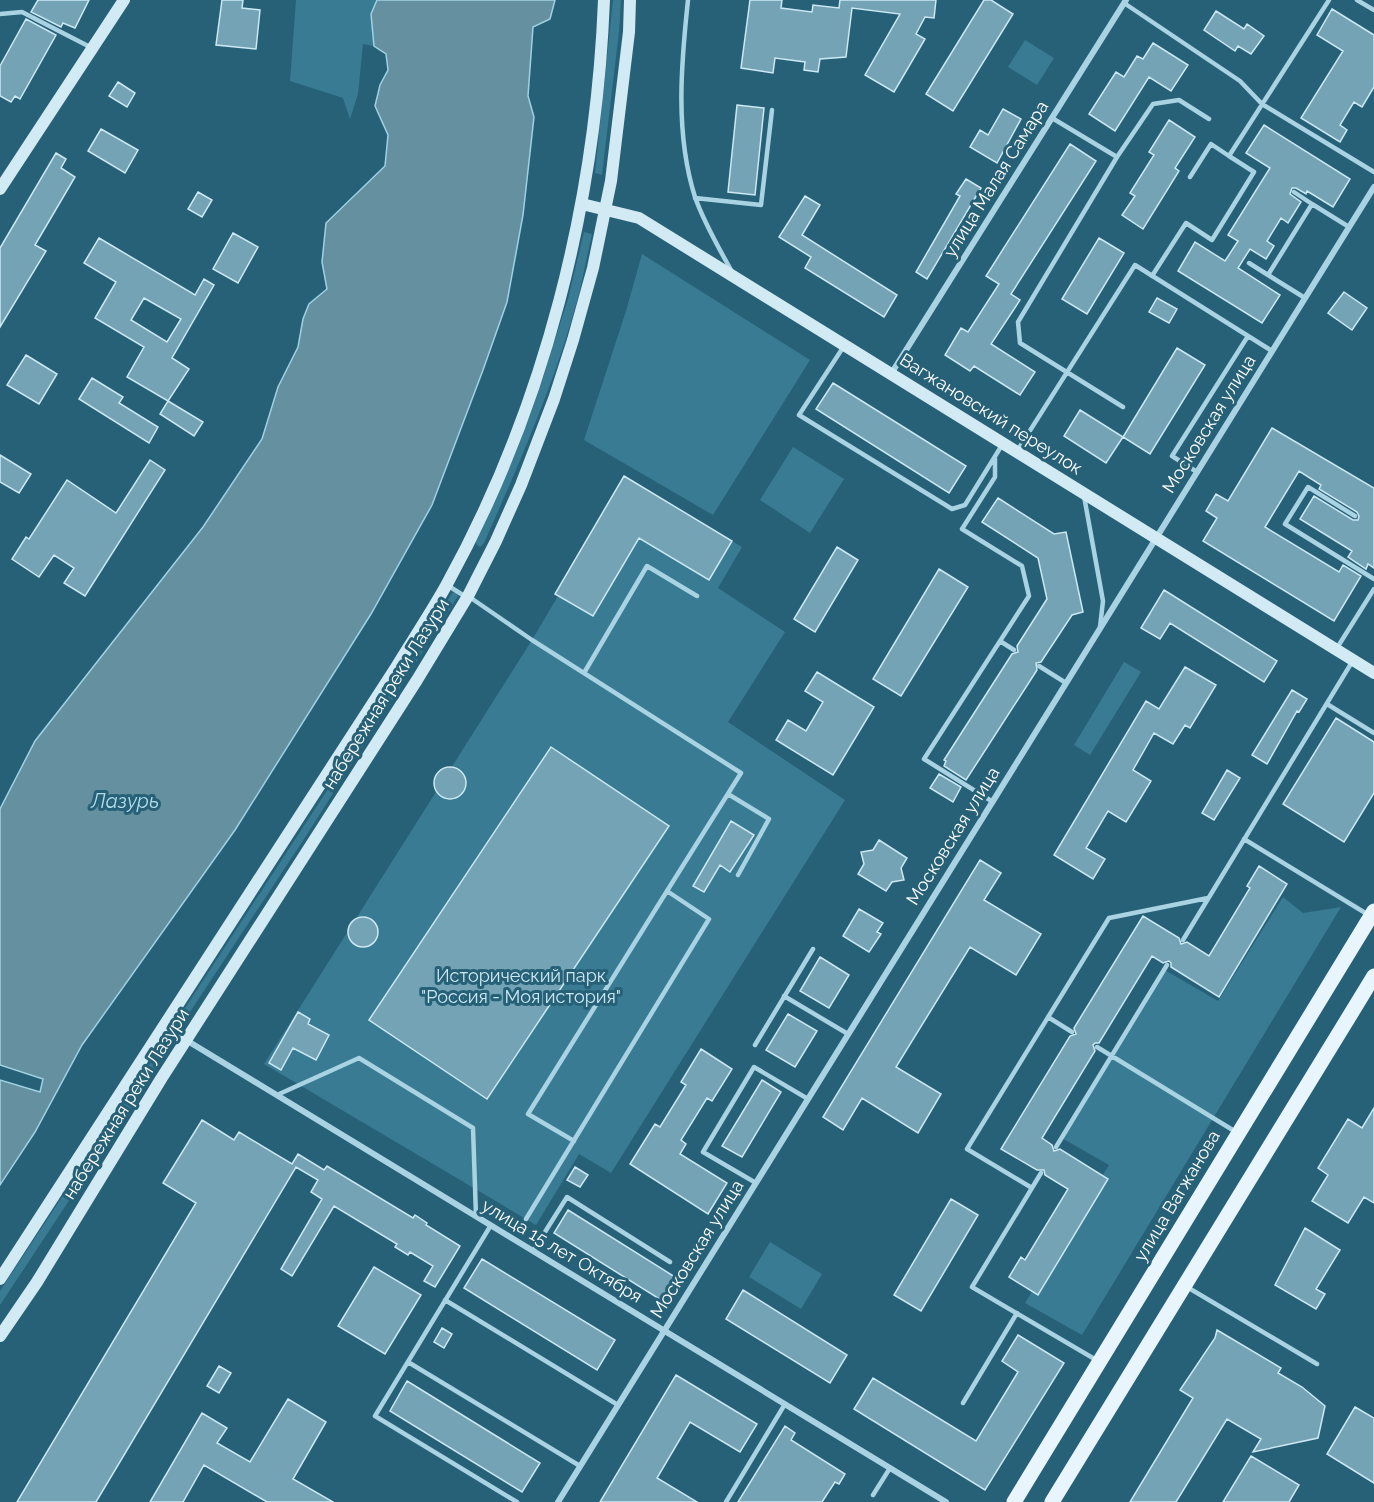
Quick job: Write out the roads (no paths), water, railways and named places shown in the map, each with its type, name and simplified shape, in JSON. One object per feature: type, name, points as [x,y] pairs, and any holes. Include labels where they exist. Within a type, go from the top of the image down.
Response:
[{"type":"main road","points":[[0,189],[124,0]]},
{"type":"main road","name":"набережная реки Лазури","points":[[0,1280],[395,669],[447,585],[492,491],[522,418],[556,310],[582,204],[603,29],[604,0]]},
{"type":"main road","name":"набережная реки Лазури","points":[[0,1336],[37,1282],[186,1040],[468,596],[509,513],[547,418],[582,311],[606,210],[629,32],[630,0]]},
{"type":"main road","name":"Вагжановский переулок","points":[[582,204],[639,218],[1374,673]]},
{"type":"main road","name":"улица Вагжанова","points":[[1014,1502],[1372,913]]},
{"type":"main road","points":[[1052,1502],[1374,976]]},
{"type":"street","name":"улица Малая Самара","points":[[891,374],[1125,2]]},
{"type":"street","name":"Московская улица","points":[[558,1502],[1374,187]]},
{"type":"street","name":"улица 15 лет Октября","points":[[163,1026],[946,1502]]},
{"type":"lane","points":[[688,0],[681,78],[681,118],[686,159],[695,198],[706,224],[735,277]]},
{"type":"lane","points":[[1229,156],[1329,0]]},
{"type":"lane","points":[[1357,0],[1374,10]]},
{"type":"lane","points":[[1125,2],[1240,81],[1262,104],[1374,172]]},
{"type":"lane","points":[[0,14],[22,12],[92,48]]},
{"type":"lane","points":[[1123,408],[1020,343],[1018,322],[1117,158],[1153,104],[1179,100],[1209,119]]},
{"type":"lane","points":[[695,198],[761,205],[772,110]]},
{"type":"lane","points":[[1052,118],[1117,158]]},
{"type":"lane","points":[[1152,276],[1186,223],[1212,240],[1254,172],[1211,144],[1190,177]]},
{"type":"lane","points":[[1294,192],[1349,227]]},
{"type":"lane","points":[[1268,275],[1312,204]]},
{"type":"lane","points":[[1249,263],[1305,298]]},
{"type":"lane","points":[[1017,452],[1135,265],[1272,351]]},
{"type":"lane","points":[[1197,472],[1172,456],[1248,336]]},
{"type":"lane","points":[[845,345],[799,415],[952,509],[965,505],[1003,443]]},
{"type":"lane","points":[[993,801],[924,759],[1029,596],[1022,566],[962,529],[995,477],[995,458]]},
{"type":"lane","points":[[1355,516],[1308,487],[1285,524],[1374,579]]},
{"type":"lane","points":[[1084,493],[1103,601],[1100,629]]},
{"type":"lane","points":[[584,673],[647,566],[697,596]]},
{"type":"lane","points":[[447,585],[466,597],[468,596],[741,773],[528,1114],[574,1141]]},
{"type":"lane","points":[[1336,650],[1374,589]]},
{"type":"lane","points":[[1000,641],[1014,650]]},
{"type":"lane","points":[[1183,940],[1353,660]]},
{"type":"lane","points":[[1039,666],[1066,683]]},
{"type":"lane","points":[[1327,704],[1374,733]]},
{"type":"lane","points":[[728,794],[770,819],[738,875]]},
{"type":"lane","points":[[1244,839],[1372,913]]},
{"type":"lane","points":[[526,1219],[710,919],[667,891]]},
{"type":"lane","points":[[1032,1188],[967,1149],[1109,918],[1208,898]]},
{"type":"lane","points":[[755,1045],[813,949]]},
{"type":"lane","points":[[1056,1147],[1167,965]]},
{"type":"lane","points":[[784,996],[848,1034]]},
{"type":"lane","points":[[1048,1017],[1072,1032]]},
{"type":"lane","points":[[1097,1047],[1239,1133]]},
{"type":"lane","points":[[277,1095],[359,1058],[472,1128],[476,1216]]},
{"type":"lane","points":[[756,1183],[703,1152],[754,1066],[808,1099]]},
{"type":"lane","points":[[1041,1173],[972,1287],[1099,1362]]},
{"type":"lane","points":[[533,1251],[567,1197],[670,1262]]},
{"type":"lane","points":[[490,1225],[375,1416],[517,1502]]},
{"type":"lane","points":[[1184,1286],[1317,1364]]},
{"type":"lane","points":[[445,1300],[618,1405]]},
{"type":"lane","points":[[963,1404],[1017,1313]]},
{"type":"lane","points":[[408,1362],[580,1466]]},
{"type":"lane","points":[[726,1502],[785,1404]]},
{"type":"lane","points":[[873,1495],[891,1468]]},
{"type":"water","name":"Лазурь","points":[[377,0],[555,0],[550,19],[533,27],[528,96],[534,117],[523,215],[507,302],[432,505],[371,614],[235,830],[82,1045],[35,1132],[0,1185],[0,1080],[40,1092],[43,1079],[0,1065],[0,809],[35,741],[203,527],[262,439],[278,387],[298,347],[303,319],[309,304],[327,289],[322,262],[326,223],[385,166],[388,135],[375,106],[380,85],[388,70],[386,54],[374,46],[371,14]]},
{"type":"park label","name":"Исторический парк \"Россия - Моя история\"","points":[[521,986]]}]
